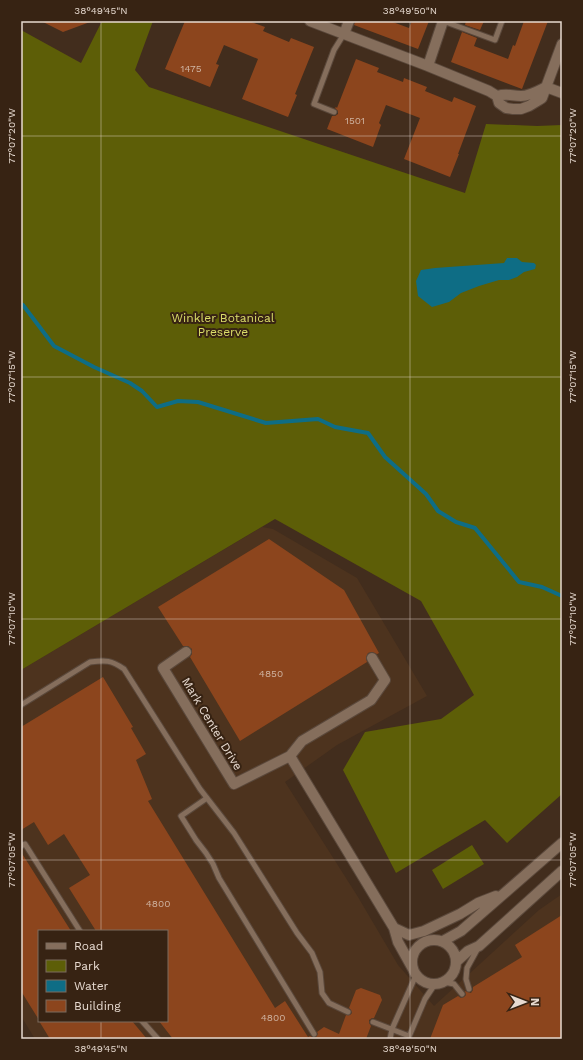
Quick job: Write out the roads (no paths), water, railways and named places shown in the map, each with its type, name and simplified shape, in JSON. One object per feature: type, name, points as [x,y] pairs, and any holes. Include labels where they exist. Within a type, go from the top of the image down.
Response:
[{"type":"street","points":[[310,21],[428,66],[489,91],[497,96],[504,94],[522,96],[534,94],[546,87],[562,44]]},
{"type":"street","points":[[344,34],[349,21]]},
{"type":"street","points":[[428,66],[443,21]]},
{"type":"street","points":[[546,87],[562,93]]},
{"type":"street","name":"Mark Center Drive","points":[[186,652],[163,668],[234,784],[290,756],[302,741],[371,700],[385,680],[372,658]]},
{"type":"street","points":[[290,756],[394,928],[398,942],[414,972],[426,983],[440,983],[450,978],[454,973],[457,961],[456,954],[453,949],[443,941],[437,939],[424,941],[415,950],[413,956],[414,972]]},
{"type":"street","points":[[443,941],[461,932],[562,843]]},
{"type":"street","points":[[457,961],[468,951],[479,946],[562,871]]},
{"type":"street","points":[[394,928],[409,935],[424,931],[478,904],[504,894]]},
{"type":"lane","points":[[443,21],[495,40],[502,21]]},
{"type":"lane","points":[[334,112],[314,104],[334,50],[344,34]]},
{"type":"lane","points":[[21,705],[90,662],[103,660],[115,662],[124,669],[200,789],[234,833],[297,933],[312,953],[320,972],[322,993],[329,1003],[348,1012]]},
{"type":"lane","points":[[207,798],[181,816],[213,864],[219,878],[314,1034]]},
{"type":"lane","points":[[21,846],[25,844],[79,930]]},
{"type":"lane","points":[[469,989],[466,979],[467,968],[479,946]]},
{"type":"lane","points":[[390,1039],[392,1029],[414,972]]},
{"type":"lane","points":[[373,1022],[392,1029],[409,1038],[425,999],[440,983],[454,984],[462,994]]},
{"type":"lane","points":[[143,1022],[158,1039]]},
{"type":"water","points":[[507,258],[517,258],[522,262],[534,263],[536,265],[535,269],[524,272],[509,280],[499,280],[479,286],[461,293],[449,302],[432,307],[418,296],[416,281],[421,270],[504,263]]},
{"type":"waterway","points":[[21,304],[54,346],[94,367],[130,383],[142,391],[157,407],[178,401],[198,402],[266,423],[318,419],[335,427],[368,433],[385,457],[426,494],[438,511],[456,522],[475,528],[519,582],[542,587],[562,596]]},
{"type":"park label","name":"Winkler Botanical Preserve","points":[[223,325]]}]
